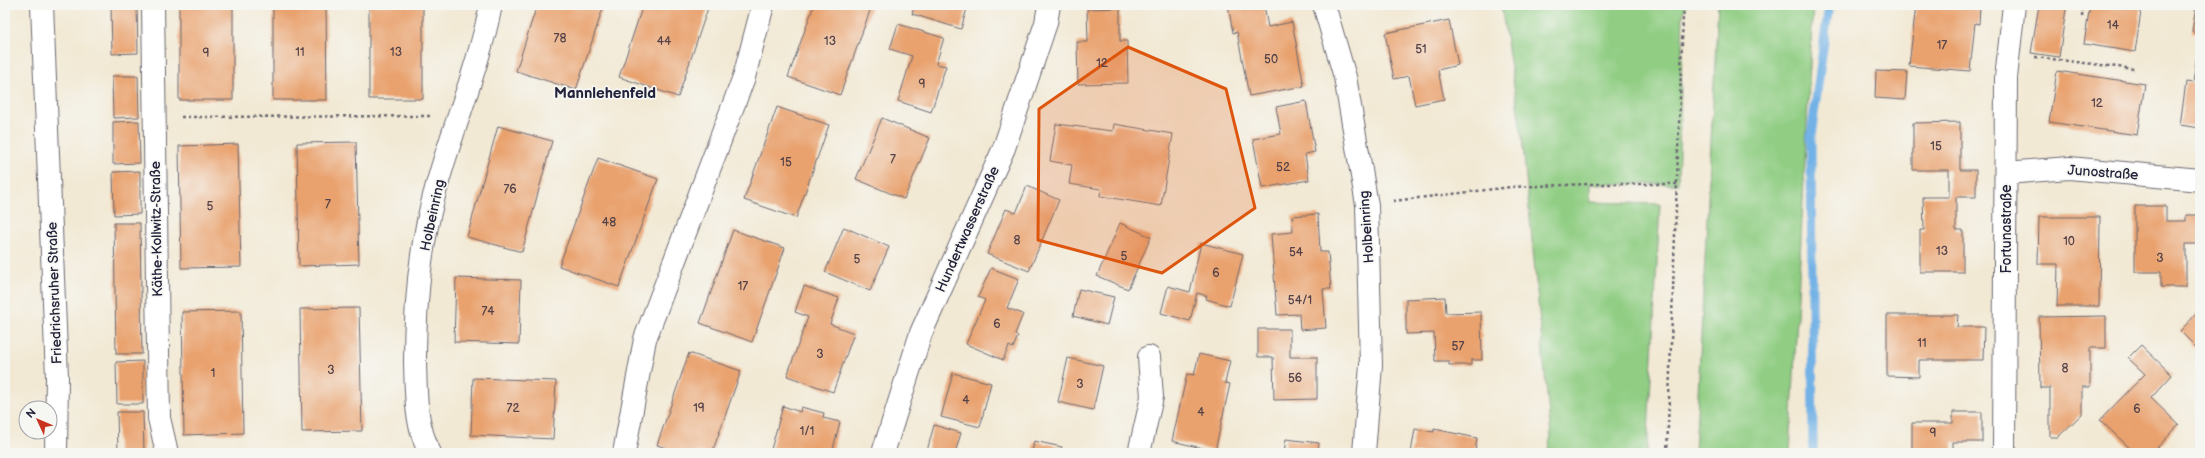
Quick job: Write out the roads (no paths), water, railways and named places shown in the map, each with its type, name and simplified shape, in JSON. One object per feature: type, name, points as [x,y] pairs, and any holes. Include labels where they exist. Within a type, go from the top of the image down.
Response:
[{"type":"street","name":"Friedrichsruher Straße","points":[[42,5],[57,377],[56,453]]},
{"type":"street","name":"Käthe-Kollwitz-Straße","points":[[153,5],[159,418],[167,453]]},
{"type":"street","name":"Holbeinring","points":[[430,453],[421,436],[416,398],[415,323],[427,226],[458,116],[486,30],[491,5]]},
{"type":"street","points":[[624,453],[645,339],[744,77],[763,5]]},
{"type":"street","name":"Hundertwasserstraße","points":[[883,453],[921,334],[1004,148],[1046,22],[1049,5]]},
{"type":"street","name":"Holbeinring","points":[[1324,5],[1345,77],[1367,205],[1371,366],[1364,453]]},
{"type":"street","name":"Fortunastraße","points":[[2006,453],[2004,450],[2006,78],[2014,5]]},
{"type":"street","name":"Junostraße","points":[[2006,172],[2069,168],[2200,180]]},
{"type":"street","points":[[1139,453],[1152,397],[1149,357]]},
{"type":"waterway","points":[[1813,453],[1811,136],[1829,5]]},
{"type":"district","name":"Mannlehenfeld","points":[[605,93]]}]
